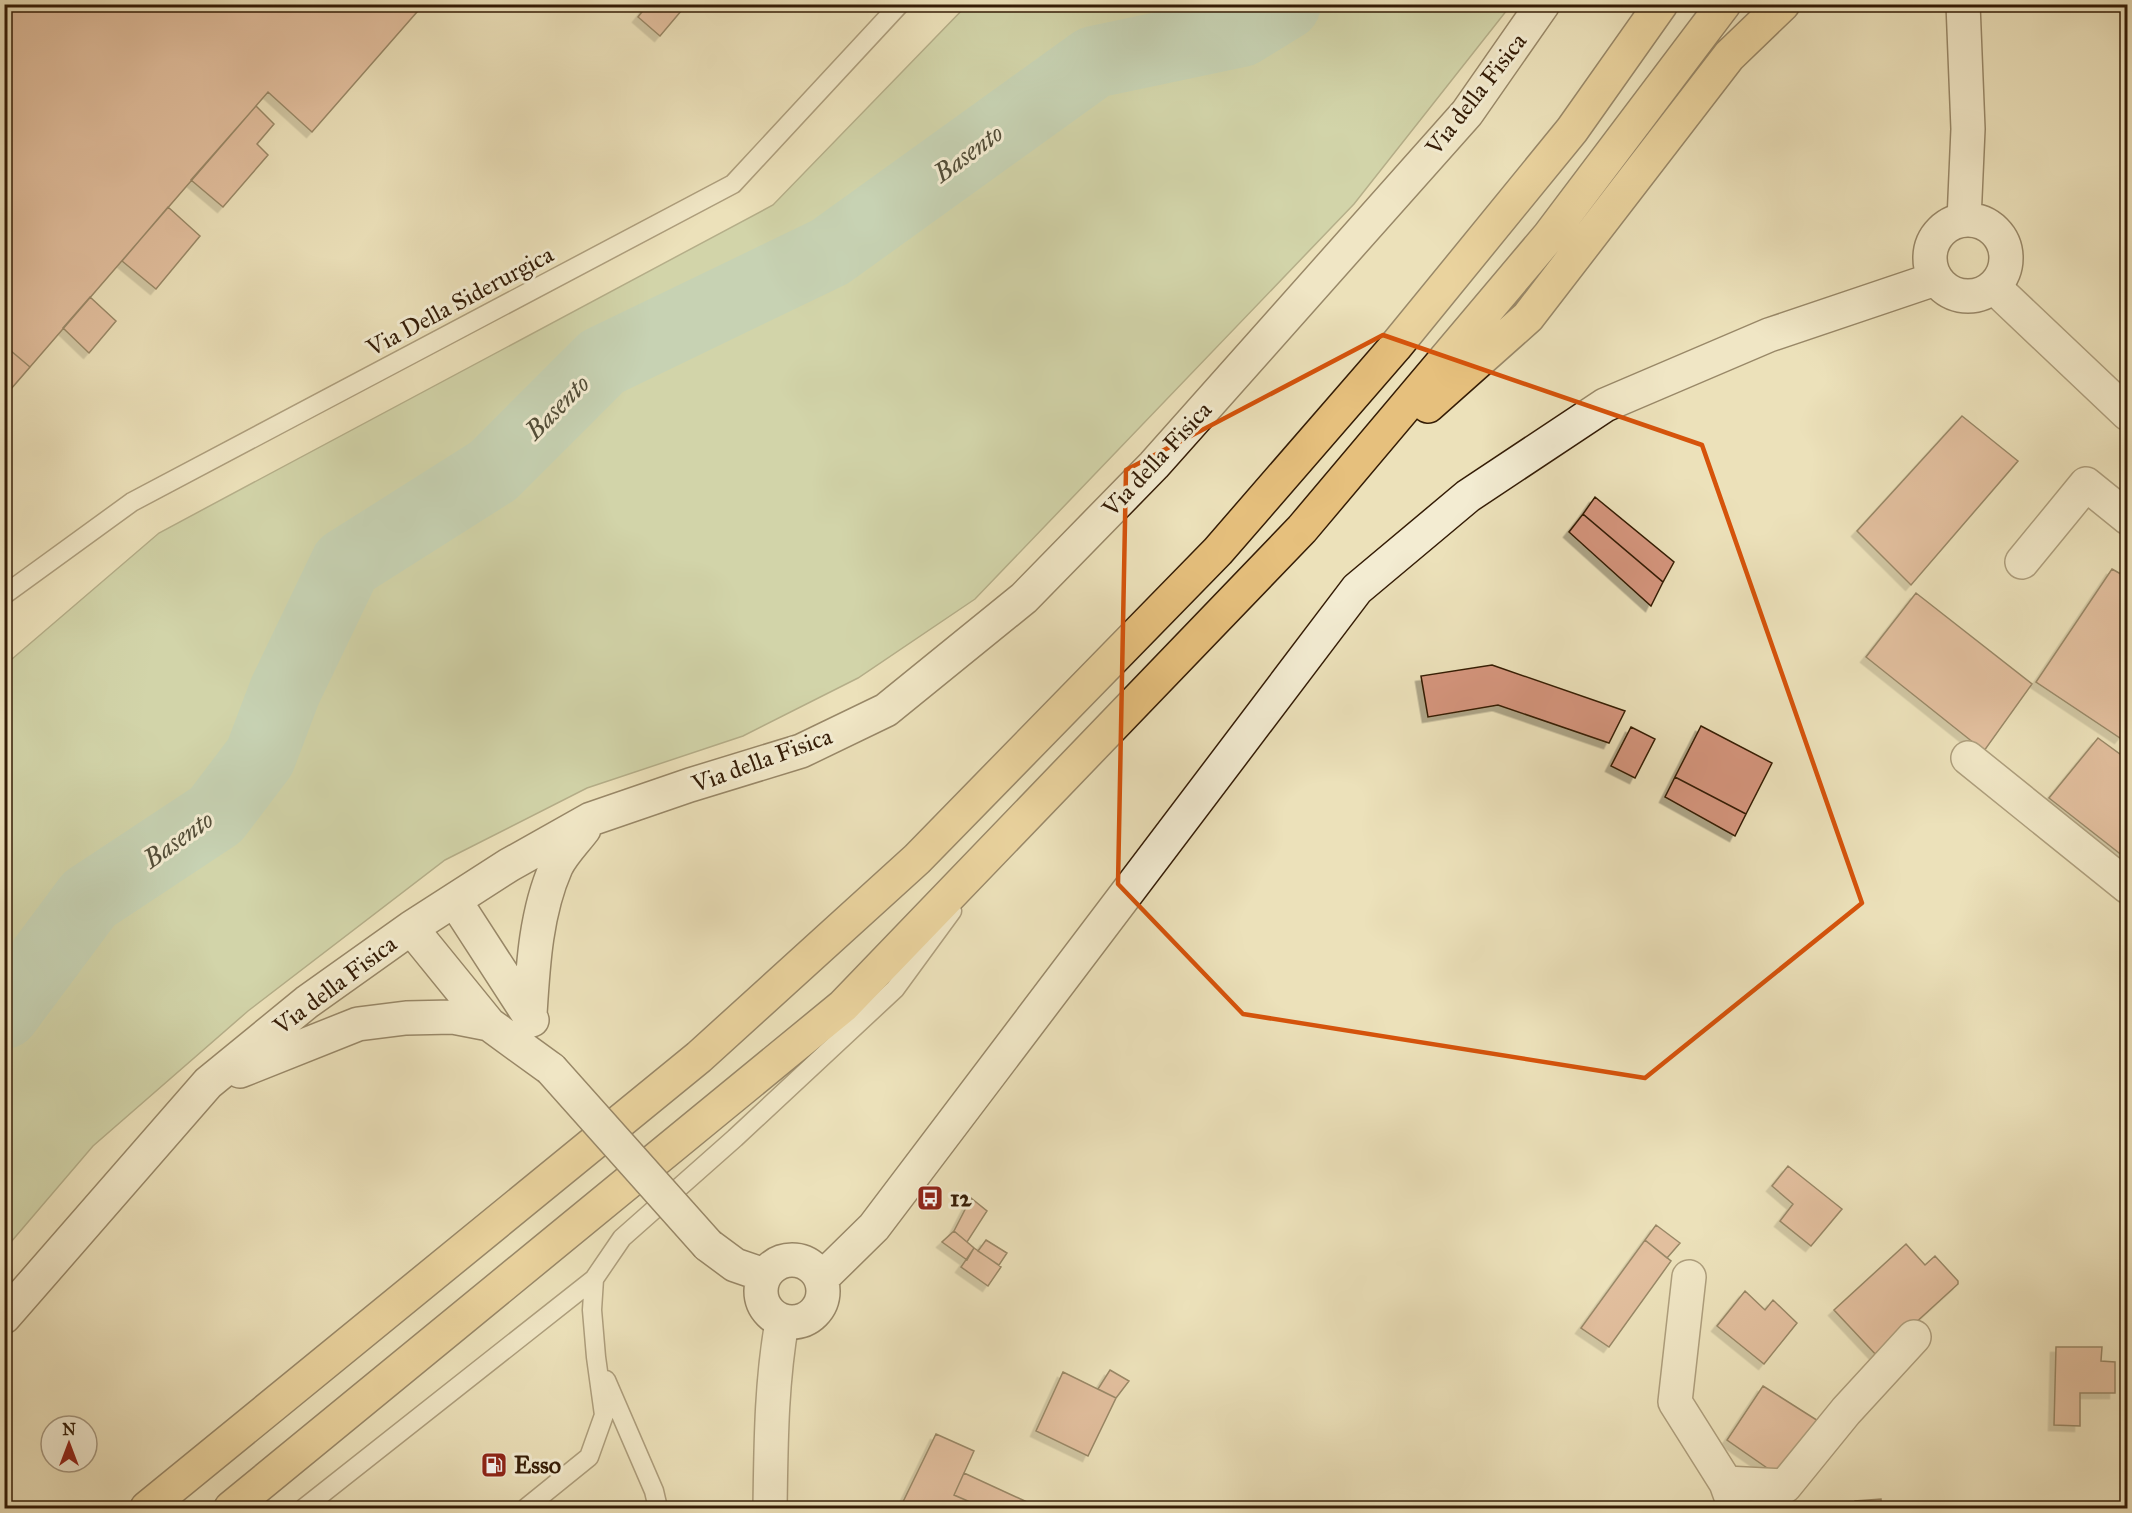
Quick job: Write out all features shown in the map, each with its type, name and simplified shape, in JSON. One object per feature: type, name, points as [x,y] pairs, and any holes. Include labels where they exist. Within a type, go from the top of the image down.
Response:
[{"type":"highway","points":[[147,1509],[690,1065],[917,859],[1233,533],[1395,347],[1564,139],[1661,4]]},
{"type":"highway","points":[[231,1509],[843,1006],[1294,538],[1549,236],[1724,4]]},
{"type":"highway","points":[[1344,481],[1528,317],[1730,56],[1784,4]]},
{"type":"street","name":"Via della Fisica","points":[[4,1317],[208,1083],[308,1002],[411,928],[509,865],[591,819],[690,785],[801,751],[886,710],[1024,598],[1154,465],[1467,113],[1543,4]]},
{"type":"street","points":[[1963,4],[1968,129],[1964,220]]},
{"type":"street","points":[[1964,220],[1976,220],[1987,225],[1997,232],[2004,242],[2007,254],[2002,278],[1983,295],[1963,296],[1944,289],[1935,279],[1930,267],[1930,254],[1941,231],[1951,223],[1964,220]]},
{"type":"street","points":[[821,1279],[874,1227],[1357,589],[1468,496],[1605,405],[1769,335],[1935,279]]},
{"type":"street","points":[[1994,287],[2127,414]]},
{"type":"street","points":[[2022,562],[2086,484],[2127,518]]},
{"type":"street","points":[[1968,758],[2127,887]]},
{"type":"street","points":[[530,1014],[533,967],[543,911],[550,888],[557,866],[591,819]]},
{"type":"street","points":[[455,901],[530,1014],[551,1069]]},
{"type":"street","points":[[411,928],[489,1024],[551,1069],[708,1245],[735,1266],[764,1275]]},
{"type":"street","points":[[208,1083],[358,1024],[406,1018],[453,1017],[489,1024]]},
{"type":"street","points":[[786,1260],[800,1260],[813,1267],[821,1279],[824,1293],[819,1306],[810,1317],[796,1322],[782,1322],[770,1314],[762,1302],[760,1289],[764,1275],[773,1265],[786,1260]]},
{"type":"street","points":[[1689,1277],[1675,1402],[1731,1496],[1785,1486],[1846,1411],[1914,1337]]},
{"type":"street","points":[[770,1509],[771,1418],[776,1354],[782,1322]]},
{"type":"lane","name":"Via Della Siderurgica","points":[[4,595],[132,502],[733,184],[900,4]]},
{"type":"lane","points":[[304,1509],[594,1279],[621,1238],[735,1138],[895,989],[1009,834]]},
{"type":"lane","points":[[526,1509],[589,1457],[604,1415],[592,1310],[594,1279]]},
{"type":"lane","points":[[596,1357],[654,1491],[657,1509]]},
{"type":"highlighted area","points":[[1383,335],[1702,445],[1862,903],[1645,1078],[1243,1014],[1118,884],[1126,470]]},
{"type":"green space","points":[[967,5],[1511,5],[1354,204],[975,599],[858,678],[743,736],[587,788],[445,860],[248,1011],[93,1146],[5,1249],[5,665],[159,533],[773,205]]},
{"type":"building","points":[[4,4],[424,4],[312,132],[268,92],[30,367],[4,345]]},
{"type":"building","points":[[648,4],[687,4],[660,36],[638,17]]},
{"type":"building","points":[[256,106],[274,124],[257,144],[268,155],[223,207],[191,180]]},
{"type":"building","points":[[168,207],[200,236],[156,289],[122,261]]},
{"type":"building","points":[[90,297],[116,321],[89,353],[63,328]]},
{"type":"building","points":[[4,345],[30,367],[4,397]]},
{"type":"building","points":[[1962,416],[2018,461],[1911,585],[1857,531]]},
{"type":"building","points":[[1595,497],[1674,562],[1663,582],[1583,514]]},
{"type":"building","points":[[1583,514],[1663,582],[1651,606],[1569,532]]},
{"type":"building","points":[[2112,569],[2128,578],[2128,728],[2120,738],[2036,682]]},
{"type":"building","points":[[1916,593],[2032,684],[1984,751],[1866,657]]},
{"type":"building","points":[[1492,665],[1625,711],[1609,743],[1498,705],[1428,717],[1421,676]]},
{"type":"building","points":[[1701,726],[1772,763],[1746,814],[1675,777]]},
{"type":"building","points":[[1631,727],[1655,739],[1635,778],[1611,766]]},
{"type":"building","points":[[2098,738],[2128,760],[2128,860],[2049,798]]},
{"type":"building","points":[[1675,777],[1746,814],[1735,836],[1665,797]]},
{"type":"building","points":[[1788,1166],[1842,1209],[1811,1246],[1780,1221],[1793,1204],[1772,1186]]},
{"type":"building","points":[[971,1198],[987,1211],[967,1242],[954,1231]]},
{"type":"building","points":[[1656,1225],[1680,1243],[1667,1258],[1645,1240]]},
{"type":"building","points":[[954,1231],[974,1248],[967,1260],[942,1242]]},
{"type":"building","points":[[986,1240],[1007,1253],[999,1265],[978,1251]]},
{"type":"building","points":[[1645,1240],[1671,1261],[1609,1347],[1581,1328]]},
{"type":"building","points":[[1906,1244],[1925,1265],[1935,1256],[1958,1281],[1958,1284],[1878,1357],[1834,1310]]},
{"type":"building","points":[[974,1248],[1001,1267],[988,1286],[961,1267]]},
{"type":"building","points":[[1745,1291],[1765,1310],[1773,1300],[1797,1323],[1764,1364],[1717,1326]]},
{"type":"building","points":[[2056,1347],[2102,1347],[2101,1361],[2115,1362],[2115,1393],[2080,1393],[2080,1426],[2054,1425]]},
{"type":"building","points":[[1110,1370],[1129,1381],[1116,1398],[1098,1389]]},
{"type":"building","points":[[1063,1372],[1116,1398],[1088,1456],[1036,1431]]},
{"type":"building","points":[[1763,1386],[1823,1424],[1783,1479],[1727,1440]]},
{"type":"building","points":[[936,1434],[974,1451],[954,1495],[984,1508],[900,1508]]},
{"type":"building","points":[[964,1473],[1040,1508],[984,1508],[954,1495]]},
{"type":"building","points":[[1881,1499],[1881,1508],[1855,1508],[1855,1501]]},
{"type":"waterway","name":"Basento","points":[[4,1013],[89,899],[216,815],[260,757],[285,691],[346,564],[493,471],[602,362],[830,252],[1094,62],[1241,31],[1285,4]]},
{"type":"place","name":"12","points":[[930,1198]]},
{"type":"place","name":"Esso","points":[[494,1465]]}]
